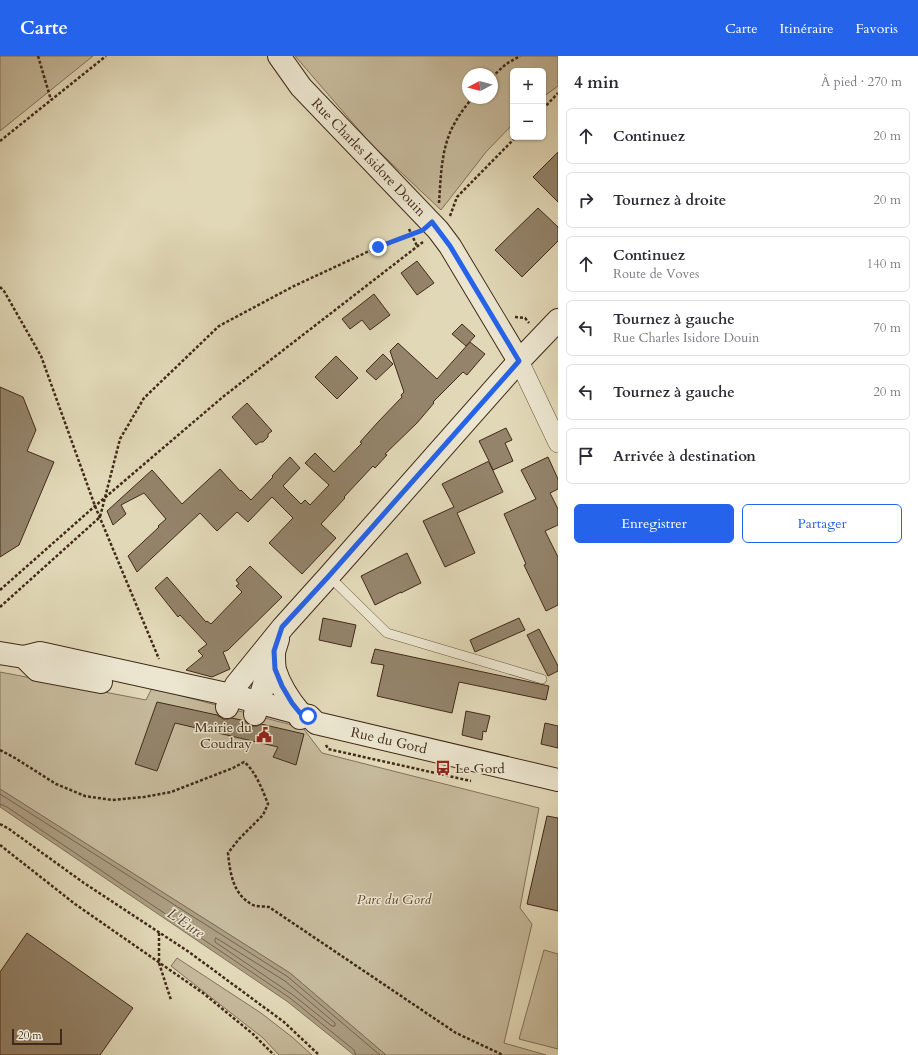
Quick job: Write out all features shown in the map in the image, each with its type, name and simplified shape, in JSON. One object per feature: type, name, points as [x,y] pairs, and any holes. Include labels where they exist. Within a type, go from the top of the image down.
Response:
[{"type":"street","name":"Rue Charles Isidore Douin","points":[[279,56],[301,87],[435,226],[450,246],[519,361]]},
{"type":"street","points":[[243,706],[236,685],[282,627],[519,361],[558,320]]},
{"type":"street","points":[[519,361],[558,443]]},
{"type":"street","points":[[243,706],[274,651],[282,627]]},
{"type":"street","points":[[274,651],[275,669],[282,686],[304,719]]},
{"type":"street","points":[[0,654],[24,658],[40,654],[168,681],[243,706]]},
{"type":"street","points":[[24,658],[38,670],[243,706]]},
{"type":"street","name":"Rue du Gord","points":[[243,706],[304,719],[558,780]]},
{"type":"lane","points":[[328,577],[387,633],[542,679]]},
{"type":"path","points":[[38,56],[51,100]]},
{"type":"path","points":[[0,140],[106,56]]},
{"type":"path","points":[[498,71],[506,64],[520,56]]},
{"type":"path","points":[[546,106],[558,94]]},
{"type":"path","points":[[0,590],[105,497],[224,396],[435,226],[439,215],[441,178],[446,142],[456,121],[468,104]]},
{"type":"path","points":[[0,607],[100,517],[120,440],[144,398],[219,326],[301,283],[378,247],[423,230],[448,223],[457,197],[513,140]]},
{"type":"path","points":[[0,287],[41,356],[95,506],[168,681]]},
{"type":"path","points":[[0,750],[56,784],[85,796],[112,800],[144,797],[171,792],[244,762],[250,766],[268,804],[263,815],[239,838],[228,853],[230,873],[235,887],[242,897],[254,906],[268,906],[456,1033],[501,1055]]},
{"type":"path","points":[[0,824],[84,883],[190,952],[284,1022],[319,1055]]},
{"type":"path","points":[[0,845],[75,904],[203,993],[253,1034],[274,1055]]},
{"type":"path","points":[[159,932],[160,962],[171,1000]]},
{"type":"green space","points":[[0,56],[93,56],[0,131]]},
{"type":"green space","points":[[295,56],[558,56],[558,86],[546,95],[546,68],[510,68],[510,127],[486,152],[441,210],[371,144]]},
{"type":"green space","name":"Parc du Gord","points":[[0,672],[146,700],[152,688],[303,728],[322,753],[539,808],[520,908],[532,924],[504,1043],[546,1055],[386,1055],[290,973],[0,789]]},
{"type":"green space","points":[[544,950],[558,954],[558,1049],[519,1039]]},
{"type":"green space","points":[[177,958],[261,1013],[312,1055],[279,1055],[263,1038],[171,966]]},
{"type":"water","name":"L'Eure","points":[[0,789],[290,973],[386,1055],[354,1055],[288,1002],[0,807]]},
{"type":"building","points":[[558,152],[558,202],[533,177]]},
{"type":"building","points":[[538,208],[558,227],[558,241],[522,277],[495,250]]},
{"type":"building","points":[[417,261],[434,283],[417,295],[401,273]]},
{"type":"building","points":[[374,294],[390,315],[370,330],[362,320],[350,329],[342,319]]},
{"type":"building","points":[[462,324],[475,336],[466,346],[452,334]]},
{"type":"building","points":[[470,342],[485,354],[467,375],[463,372],[433,402],[434,403],[417,423],[385,454],[387,455],[375,468],[373,466],[321,524],[336,538],[302,574],[269,543],[293,518],[272,497],[248,522],[237,512],[217,531],[200,513],[137,572],[128,556],[166,519],[144,493],[121,505],[126,514],[113,525],[107,511],[152,470],[182,504],[220,469],[240,491],[241,490],[251,500],[290,457],[300,468],[283,486],[301,504],[305,500],[310,505],[329,485],[305,463],[315,453],[334,472],[362,443],[360,442],[402,397],[401,395],[404,392],[390,351],[398,343],[437,379]]},
{"type":"building","points":[[383,354],[393,364],[376,380],[366,371]]},
{"type":"building","points":[[336,356],[358,378],[337,399],[315,377]]},
{"type":"building","points":[[0,387],[23,397],[36,430],[27,451],[54,462],[19,545],[0,557]]},
{"type":"building","points":[[247,403],[272,431],[263,442],[256,445],[232,417]]},
{"type":"building","points":[[506,428],[512,440],[505,443],[513,461],[493,470],[489,462],[503,492],[457,513],[475,553],[445,567],[423,521],[454,507],[442,484],[489,461],[479,441]]},
{"type":"building","points":[[548,457],[558,479],[558,489],[550,493],[558,509],[558,525],[545,531],[558,557],[558,605],[546,611],[524,565],[526,564],[504,514],[536,499],[521,470]]},
{"type":"building","points":[[407,553],[421,583],[375,605],[361,576]]},
{"type":"building","points":[[250,566],[282,597],[228,650],[223,652],[230,669],[212,677],[186,670],[203,656],[198,651],[207,644],[180,615],[178,617],[155,588],[167,577],[206,622],[207,621],[211,624],[242,592],[236,586],[239,584],[236,580]]},
{"type":"building","points":[[323,618],[356,625],[351,647],[319,640]]},
{"type":"building","points":[[519,618],[525,630],[475,652],[470,640]]},
{"type":"building","points":[[539,629],[558,666],[558,671],[548,676],[527,635]]},
{"type":"building","points":[[375,649],[549,686],[546,700],[459,682],[452,713],[377,696],[384,665],[371,663]]},
{"type":"building","name":"Mairie du Coudray","points":[[157,702],[217,715],[223,719],[232,718],[245,721],[252,726],[261,724],[304,734],[296,765],[273,757],[278,747],[175,723],[157,771],[135,764]]},
{"type":"building","points":[[466,711],[490,716],[486,732],[483,731],[482,740],[462,735]]},
{"type":"building","points":[[545,723],[558,726],[558,748],[541,744]]},
{"type":"building","points":[[547,816],[558,818],[558,911],[527,904]]},
{"type":"building","points":[[27,933],[133,1008],[100,1055],[0,1055],[0,972]]},
{"type":"place","name":"Mairie du Coudray","points":[[264,735]]},
{"type":"place","name":"Le Gord","points":[[443,768]]},
{"type":"route","points":[[308,716],[300,713],[292,703],[282,686],[275,669],[274,651],[282,627],[519,361],[450,246],[432,222],[423,230],[378,247]]}]
